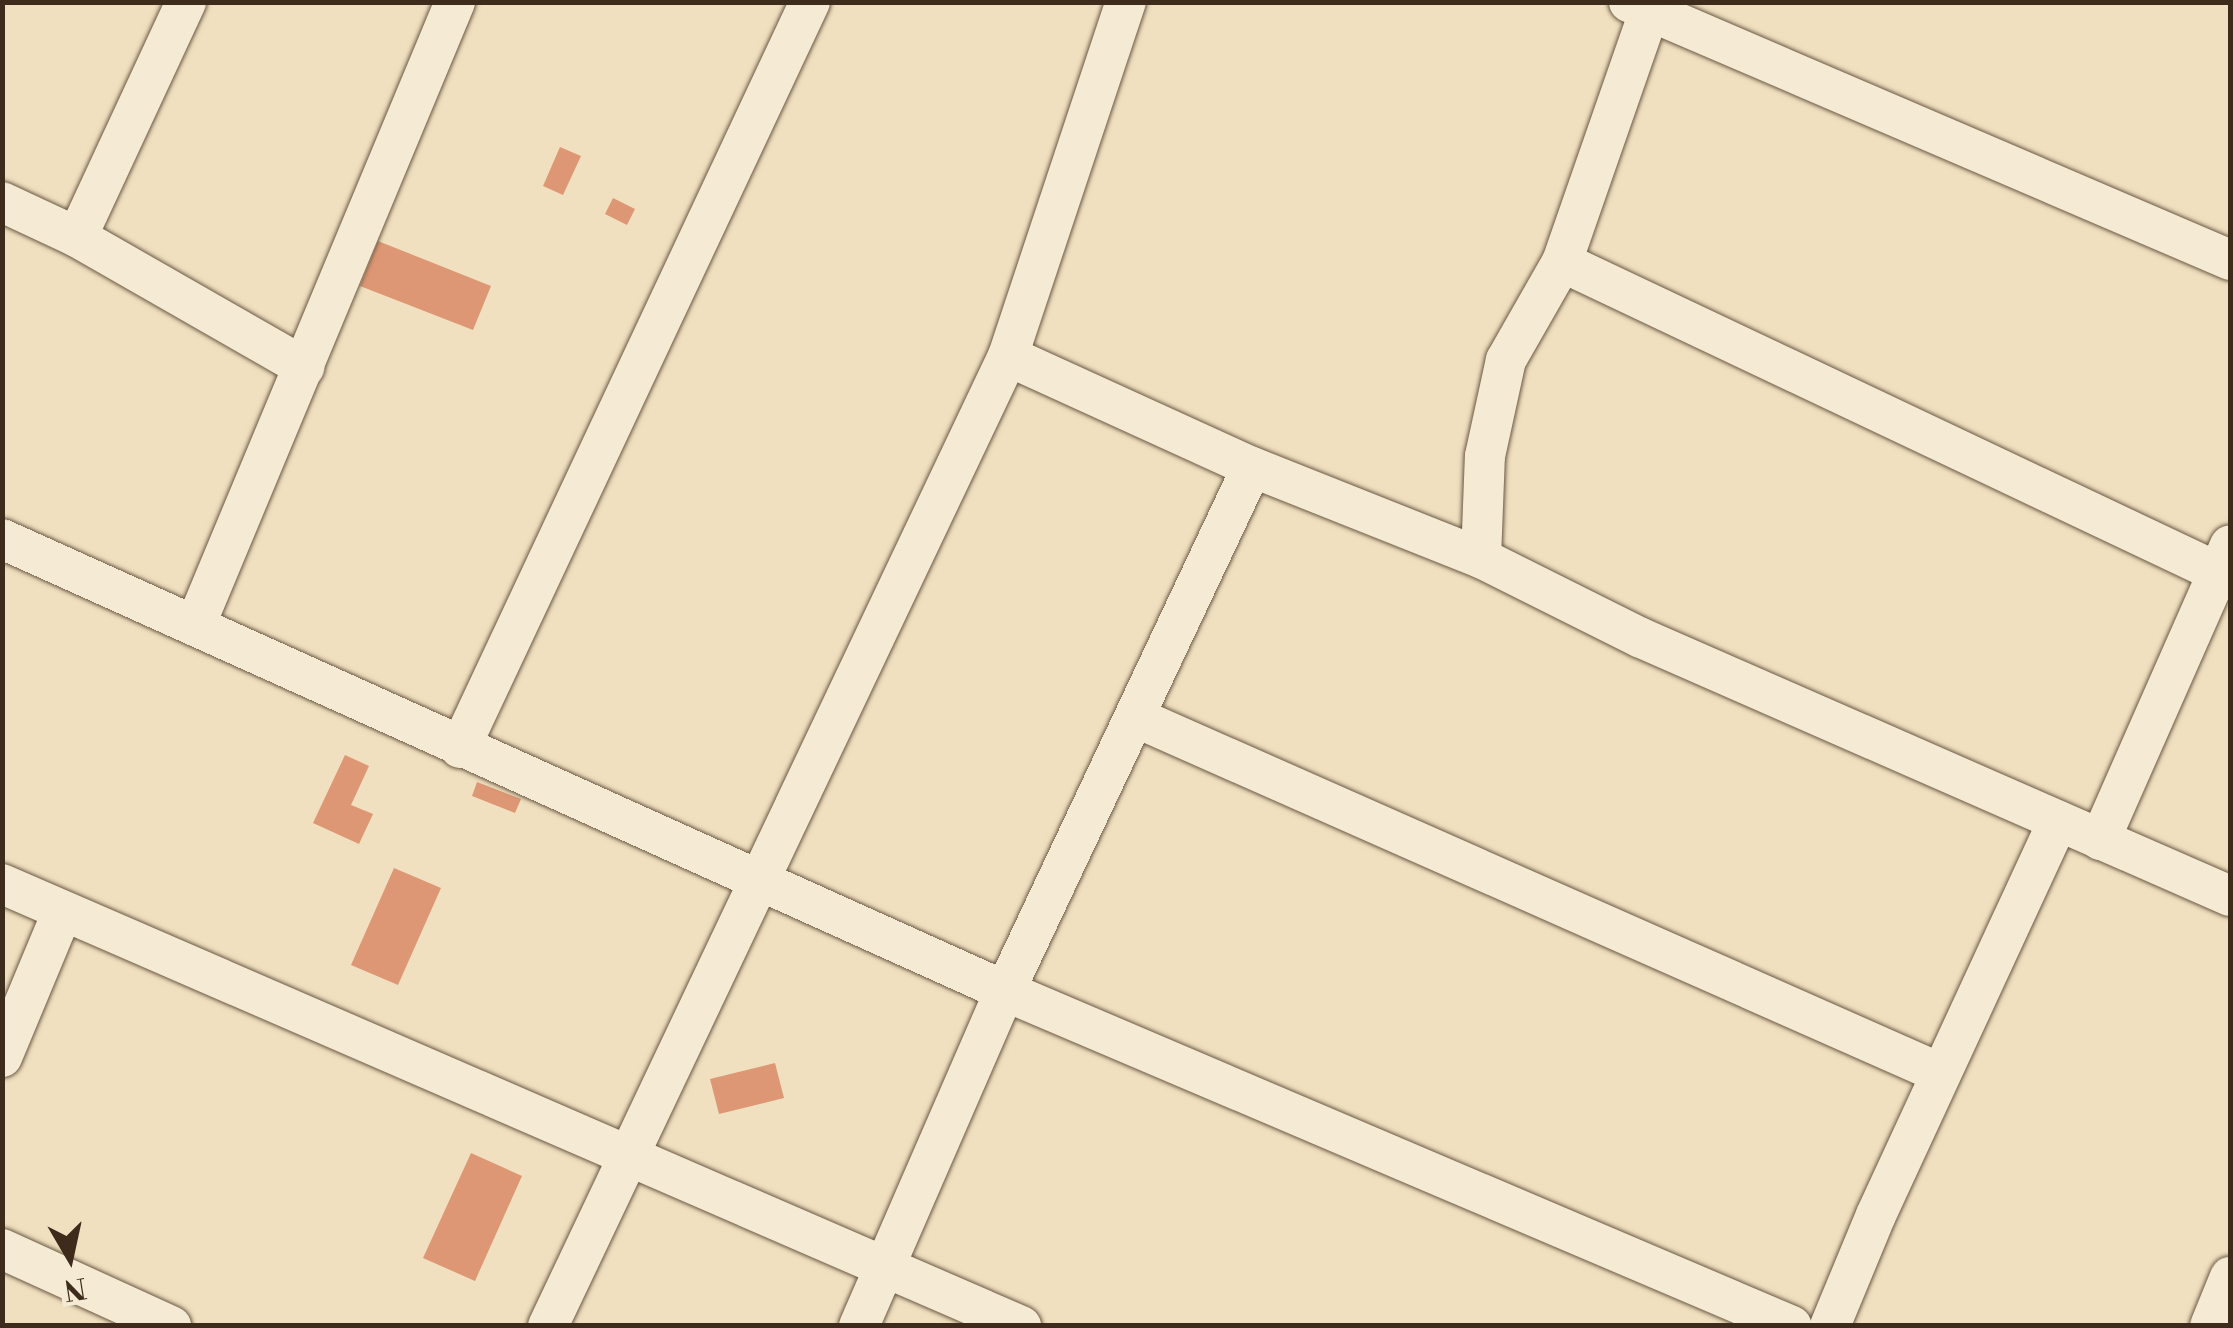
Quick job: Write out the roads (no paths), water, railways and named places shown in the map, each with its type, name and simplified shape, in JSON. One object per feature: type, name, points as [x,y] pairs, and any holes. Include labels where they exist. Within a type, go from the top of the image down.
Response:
[{"type":"street","points":[[77,237],[186,2]]},
{"type":"street","points":[[196,626],[456,2]]},
{"type":"street","points":[[460,748],[810,2]]},
{"type":"street","points":[[548,1326],[1008,356],[1126,2]]},
{"type":"street","points":[[1481,558],[1485,456],[1506,360],[1562,262],[1639,6],[2230,260]]},
{"type":"street","points":[[2,202],[77,237],[304,367]]},
{"type":"street","points":[[1562,262],[2226,565],[2100,840]]},
{"type":"street","points":[[1008,356],[1252,467],[1481,558],[1639,637],[2230,896]]},
{"type":"street","points":[[858,1326],[1005,991],[1252,467]]},
{"type":"street","points":[[2,539],[1005,991],[1792,1326]]},
{"type":"street","points":[[1135,717],[1940,1073]]},
{"type":"street","points":[[1830,1326],[1940,1073],[2058,821]]},
{"type":"street","points":[[2,884],[62,914],[628,1153],[1021,1326]]},
{"type":"street","points":[[2,1057],[62,914]]},
{"type":"street","points":[[2,1249],[171,1326]]},
{"type":"street","points":[[2210,1326],[2230,1277]]}]
